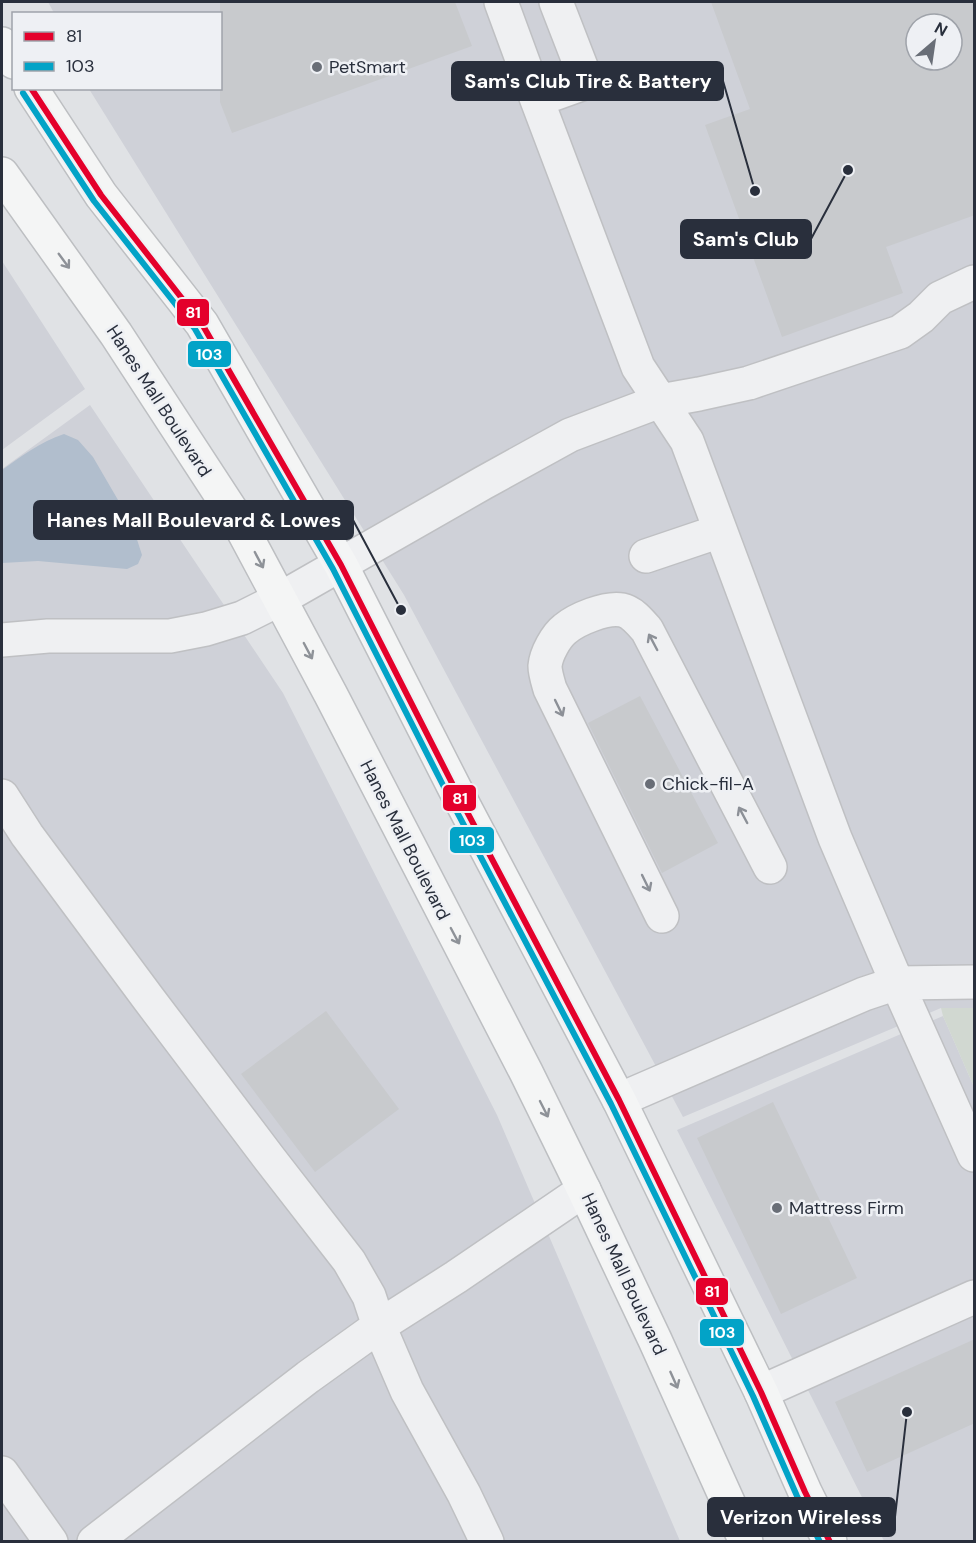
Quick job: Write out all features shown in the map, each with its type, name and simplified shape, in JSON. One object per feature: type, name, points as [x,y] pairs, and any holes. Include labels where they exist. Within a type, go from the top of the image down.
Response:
[{"type":"main road","points":[[2,44],[12,59]]},
{"type":"main road","points":[[32,90],[101,195],[202,324],[341,565],[455,789],[619,1100],[761,1392],[805,1492],[830,1542]]},
{"type":"main road","name":"Hanes Mall Boulevard","points":[[2,174],[116,334],[238,521],[337,705],[584,1190],[656,1340],[746,1542]]},
{"type":"lane","points":[[501,2],[638,367],[687,441],[836,838],[897,983],[975,1155]]},
{"type":"lane","points":[[537,100],[586,82],[556,2]]},
{"type":"lane","points":[[2,640],[48,636],[170,636],[206,629],[242,618],[341,565],[570,435],[660,400],[749,383],[900,332],[921,317],[940,298],[975,282]]},
{"type":"lane","points":[[646,556],[720,531]]},
{"type":"lane","points":[[662,916],[550,689],[545,666],[552,644],[565,629],[591,615],[608,610],[624,610],[637,618],[647,630],[770,867]]},
{"type":"lane","points":[[2,796],[27,835],[148,998],[350,1262],[369,1296],[379,1326],[407,1391],[464,1494],[487,1542]]},
{"type":"lane","points":[[619,1100],[864,994],[897,983],[975,982]]},
{"type":"lane","points":[[94,1542],[308,1377],[379,1326],[584,1190]]},
{"type":"lane","points":[[761,1392],[975,1297]]},
{"type":"lane","points":[[2,1473],[51,1542]]},
{"type":"shaded area","points":[[48,2],[974,2],[974,1008],[941,1008],[683,1117],[404,595],[90,90],[222,90],[222,12],[53,12]]},
{"type":"shaded area","points":[[2,261],[85,389],[2,450]]},
{"type":"shaded area","points":[[90,405],[283,693],[497,1115],[680,1541],[2,1541],[2,469]]},
{"type":"shaded area","points":[[941,1008],[974,1008],[974,1087],[943,1016]]},
{"type":"shaded area","points":[[943,1016],[974,1087],[974,1541],[884,1541],[677,1130]]},
{"type":"water","points":[[64,434],[78,440],[93,457],[132,524],[142,555],[138,564],[127,569],[38,561],[2,563],[2,470],[39,445]]},
{"type":"building","name":"PetSmart","points":[[220,2],[455,2],[472,46],[232,133],[220,102],[222,12],[220,12]]},
{"type":"building","points":[[711,2],[975,2],[975,215],[886,247],[903,293],[782,337],[705,125],[750,109]]},
{"type":"building","name":"Chick-fil-A","points":[[640,696],[718,843],[662,873],[588,723]]},
{"type":"building","points":[[326,1011],[399,1109],[315,1172],[241,1074]]},
{"type":"building","name":"Mattress Firm","points":[[773,1102],[857,1278],[781,1314],[697,1138]]},
{"type":"building","points":[[975,1339],[975,1423],[867,1472],[835,1402]]},
{"type":"transit line","name":"81","points":[[32,90],[101,195],[202,324],[341,565],[455,789],[619,1100],[761,1392],[805,1492],[830,1542]]},
{"type":"transit line","name":"103","points":[[23,93],[94,201],[195,329],[333,569],[447,793],[611,1104],[753,1396],[820,1542]]},
{"type":"place","name":"PetSmart","points":[[317,67]]},
{"type":"place","name":"Sam's Club","points":[[848,170]]},
{"type":"place","name":"Sam's Club Tire & Battery","points":[[755,191]]},
{"type":"place","name":"Hanes Mall Boulevard & Lowes","points":[[401,610]]},
{"type":"place","name":"Chick-fil-A","points":[[650,784]]},
{"type":"place","name":"Mattress Firm","points":[[777,1208]]},
{"type":"place","name":"Verizon Wireless","points":[[907,1412]]}]
